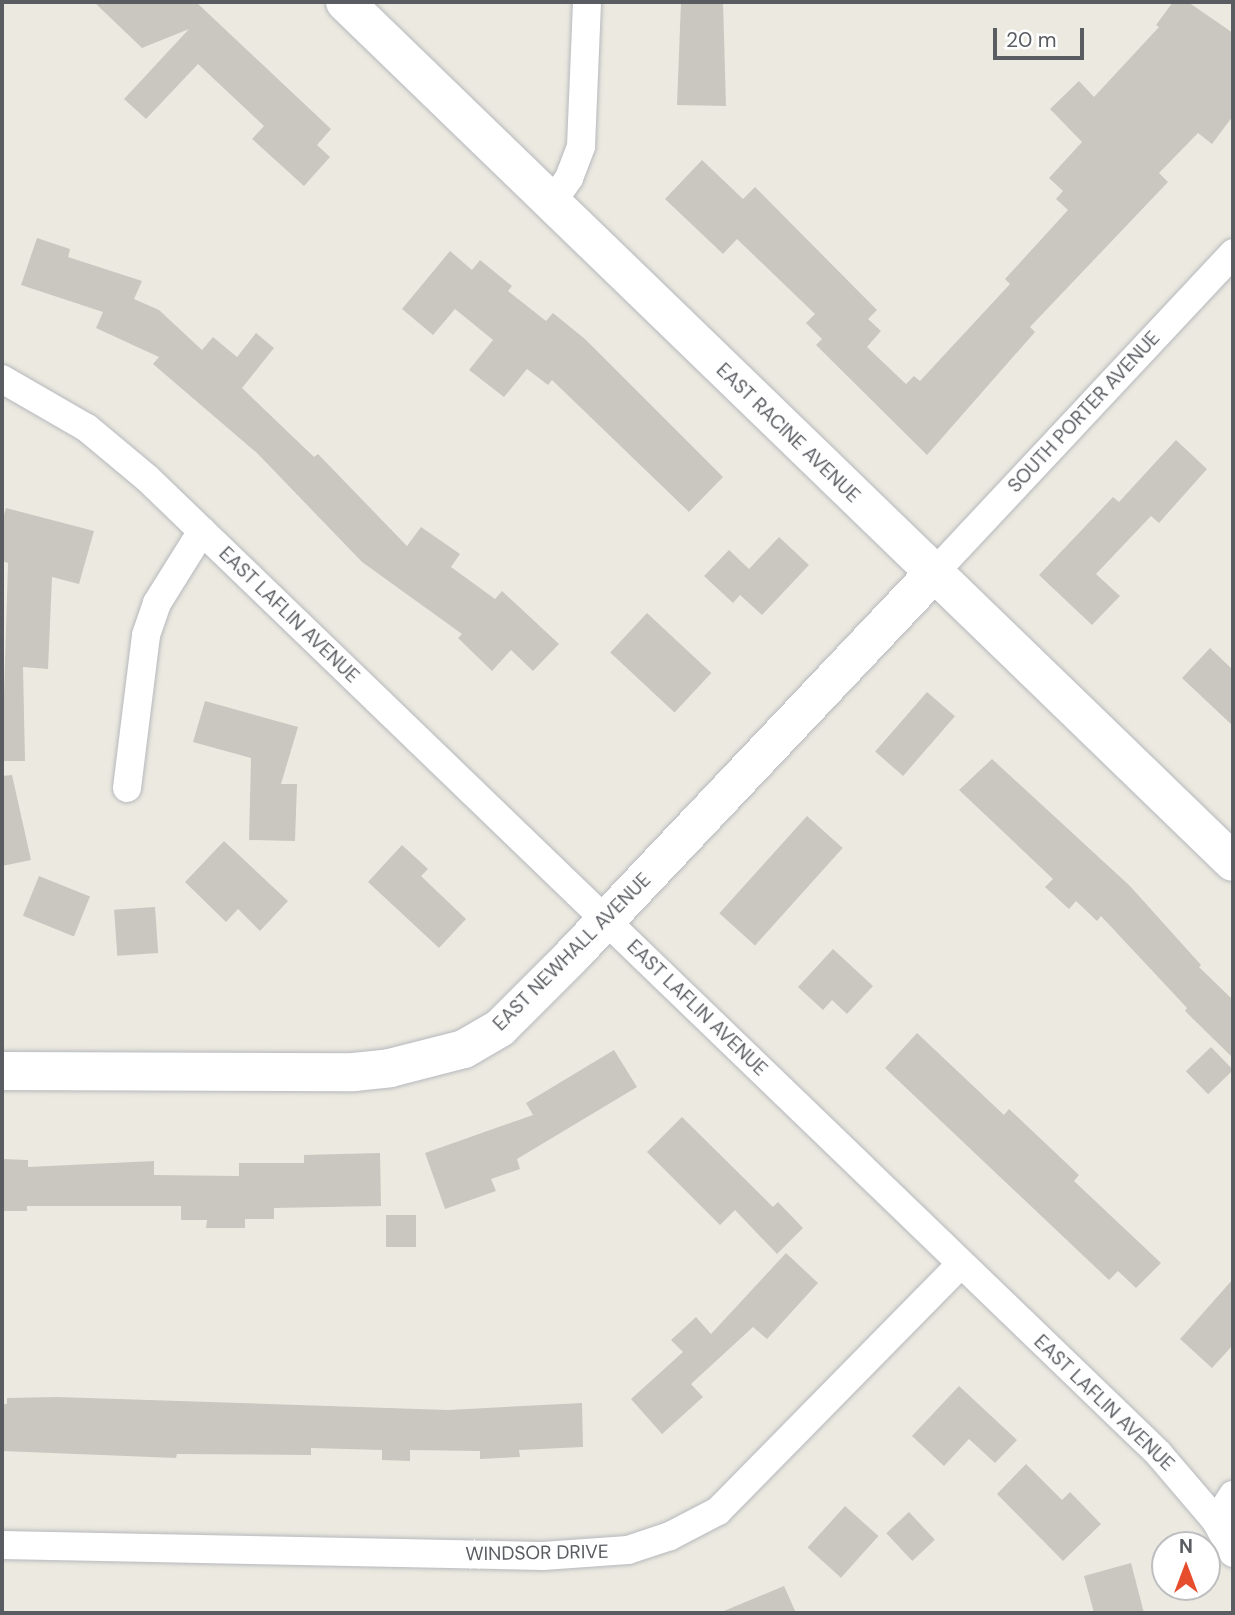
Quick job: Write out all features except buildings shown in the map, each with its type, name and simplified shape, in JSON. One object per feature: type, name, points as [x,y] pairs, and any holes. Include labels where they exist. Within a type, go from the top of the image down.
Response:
[{"type":"main road","name":"EAST RACINE AVENUE","points":[[345,2],[1233,862]]},
{"type":"main road","name":"EAST NEWHALL AVENUE","points":[[2,1071],[354,1072],[432,1059],[464,1049],[500,1028],[607,919],[935,572]]},
{"type":"street","points":[[553,201],[569,178],[581,146],[587,2]]},
{"type":"street","name":"SOUTH PORTER AVENUE","points":[[935,572],[1233,253]]},
{"type":"street","name":"EAST LAFLIN AVENUE","points":[[2,379],[87,428],[202,531],[607,919],[960,1265],[1158,1453],[1216,1521],[1233,1553]]},
{"type":"street","points":[[127,788],[146,635],[157,603],[202,531]]},
{"type":"street","name":"WINDSOR DRIVE","points":[[2,1545],[543,1556],[628,1550],[670,1536],[718,1511],[960,1265]]},
{"type":"street","points":[[1216,1521],[1233,1495]]}]
